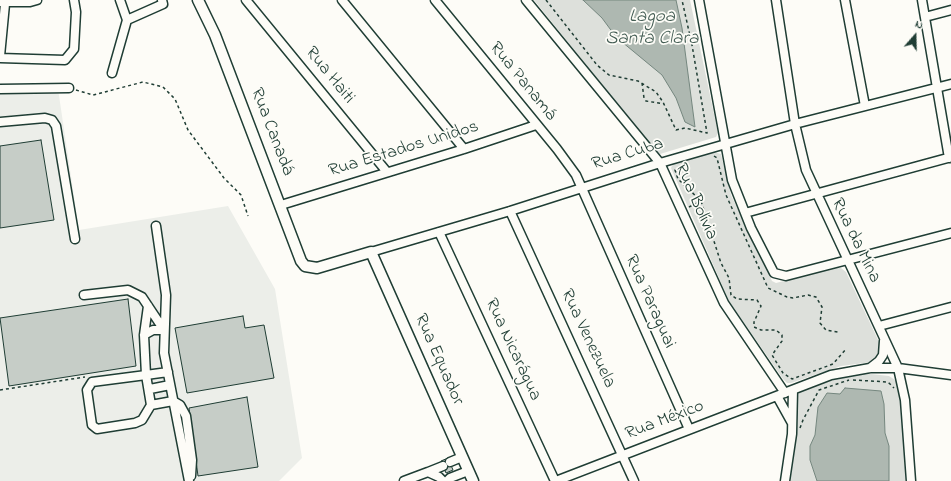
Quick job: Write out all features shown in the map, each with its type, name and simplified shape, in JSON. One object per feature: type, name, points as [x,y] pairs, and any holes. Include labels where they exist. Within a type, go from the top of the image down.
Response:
[{"type":"main road","name":"Rua Canadá","points":[[198,0],[215,35],[281,205],[301,262],[305,266],[317,268]]},
{"type":"main road","name":"Rua Cuba","points":[[317,268],[371,252]]},
{"type":"main road","name":"Rua Equador","points":[[371,252],[473,481]]},
{"type":"street","points":[[37,0],[30,2],[3,3],[0,57],[65,60],[74,49],[76,12],[74,0]]},
{"type":"street","points":[[112,73],[127,20],[120,0]]},
{"type":"street","points":[[127,20],[163,4],[162,0]]},
{"type":"street","name":"Rua Haiti","points":[[246,0],[387,172]]},
{"type":"street","points":[[342,0],[464,149]]},
{"type":"street","name":"Rua Panamá","points":[[435,0],[576,175],[580,187]]},
{"type":"street","name":"Rua Bolívia","points":[[526,0],[660,163],[724,303],[789,391]]},
{"type":"street","points":[[700,0],[732,180],[745,213],[774,273],[786,276],[951,233]]},
{"type":"street","name":"Rua da Mina","points":[[776,0],[795,124],[804,164],[815,195],[898,368],[905,400],[911,481]]},
{"type":"street","points":[[846,0],[865,106]]},
{"type":"street","points":[[745,213],[950,157],[922,0]]},
{"type":"street","points":[[925,17],[951,10]]},
{"type":"street","name":"Rua Cuba","points":[[371,252],[510,211],[580,187],[660,163],[795,124],[951,84]]},
{"type":"street","points":[[0,89],[68,88]]},
{"type":"street","points":[[0,122],[45,118],[52,120],[56,126],[74,239]]},
{"type":"street","name":"Rua Estados Unidos","points":[[281,205],[464,149],[536,124]]},
{"type":"street","name":"Rua Paraguai","points":[[580,187],[689,429]]},
{"type":"street","name":"Rua Venezuela","points":[[510,211],[623,454],[634,481]]},
{"type":"street","points":[[156,226],[166,295],[167,314],[164,330],[164,353],[190,481]]},
{"type":"street","name":"Rua Nicarágua","points":[[440,232],[556,481]]},
{"type":"street","points":[[84,295],[128,290],[142,297],[164,330]]},
{"type":"street","points":[[148,306],[144,336],[146,375],[150,389],[151,405],[145,416],[135,423],[98,429],[92,425],[87,390],[92,382],[146,375],[168,372]]},
{"type":"street","points":[[879,326],[951,308]]},
{"type":"street","points":[[144,336],[153,330],[164,330]]},
{"type":"street","points":[[870,368],[879,361],[883,355],[883,335]]},
{"type":"street","name":"Rua México","points":[[556,481],[831,375],[870,368],[898,368],[951,375]]},
{"type":"street","points":[[150,389],[170,385]]},
{"type":"street","points":[[785,481],[792,424],[789,391]]},
{"type":"street","points":[[777,396],[792,424]]},
{"type":"street","points":[[151,405],[174,401]]},
{"type":"street","points":[[404,481],[462,457]]},
{"type":"street","points":[[447,481],[450,478],[468,471]]},
{"type":"street","points":[[428,472],[443,481]]},
{"type":"path","points":[[546,0],[598,65],[608,75],[626,77],[642,83],[656,92],[664,104],[676,130],[685,128],[707,133],[692,44],[682,0]]},
{"type":"path","points":[[68,88],[93,95],[143,82],[163,87],[175,100],[188,130],[224,178],[241,195],[248,216]]},
{"type":"path","points":[[642,83],[644,98],[647,105]]},
{"type":"path","points":[[646,101],[664,104]]},
{"type":"path","points":[[711,156],[717,158],[726,195],[768,288],[783,296],[793,298],[805,295],[816,297],[822,307],[820,323],[826,330],[838,332]]},
{"type":"path","points":[[686,164],[676,168],[678,179],[701,201],[721,263],[729,278],[731,295],[737,299],[757,300],[761,306],[754,322],[754,327],[761,330],[776,330],[782,336],[782,341],[772,355],[783,373],[792,379],[833,364],[846,349]]},
{"type":"path","points":[[689,207],[701,201]]},
{"type":"path","points":[[0,390],[92,376]]},
{"type":"path","points":[[799,434],[803,420],[819,390],[852,380],[871,380],[888,382],[896,393]]},
{"type":"shaded area","points":[[534,0],[690,0],[718,133],[716,137],[660,154],[657,153]]},
{"type":"shaded area","points":[[58,89],[79,230],[228,206],[275,289],[302,458],[279,481],[0,481],[0,91]]},
{"type":"shaded area","points":[[711,151],[721,154],[731,195],[772,281],[776,283],[834,268],[841,268],[846,272],[880,344],[880,355],[872,362],[841,366],[791,383],[787,383],[783,379],[729,301],[671,168],[673,164]]},
{"type":"shaded area","points":[[852,374],[889,376],[895,380],[900,388],[906,481],[788,481],[787,477],[795,442],[796,392]]},
{"type":"water","name":"Lagoa Santa Clara","points":[[583,0],[676,0],[682,28],[695,127],[685,122],[676,98],[662,75],[616,37],[602,18]]},
{"type":"water","points":[[845,388],[881,391],[884,404],[885,433],[889,446],[889,481],[817,481],[810,460],[810,446],[815,435],[818,407],[827,393],[840,394]]},
{"type":"building","points":[[41,140],[54,220],[0,228],[0,146]]},
{"type":"building","points":[[128,299],[136,366],[9,386],[0,318]]},
{"type":"building","points":[[243,316],[245,328],[264,325],[274,378],[187,393],[175,328]]},
{"type":"building","points":[[247,397],[258,467],[198,476],[189,408]]},
{"type":"building","points":[[448,458],[453,470],[446,473],[441,461]]}]
